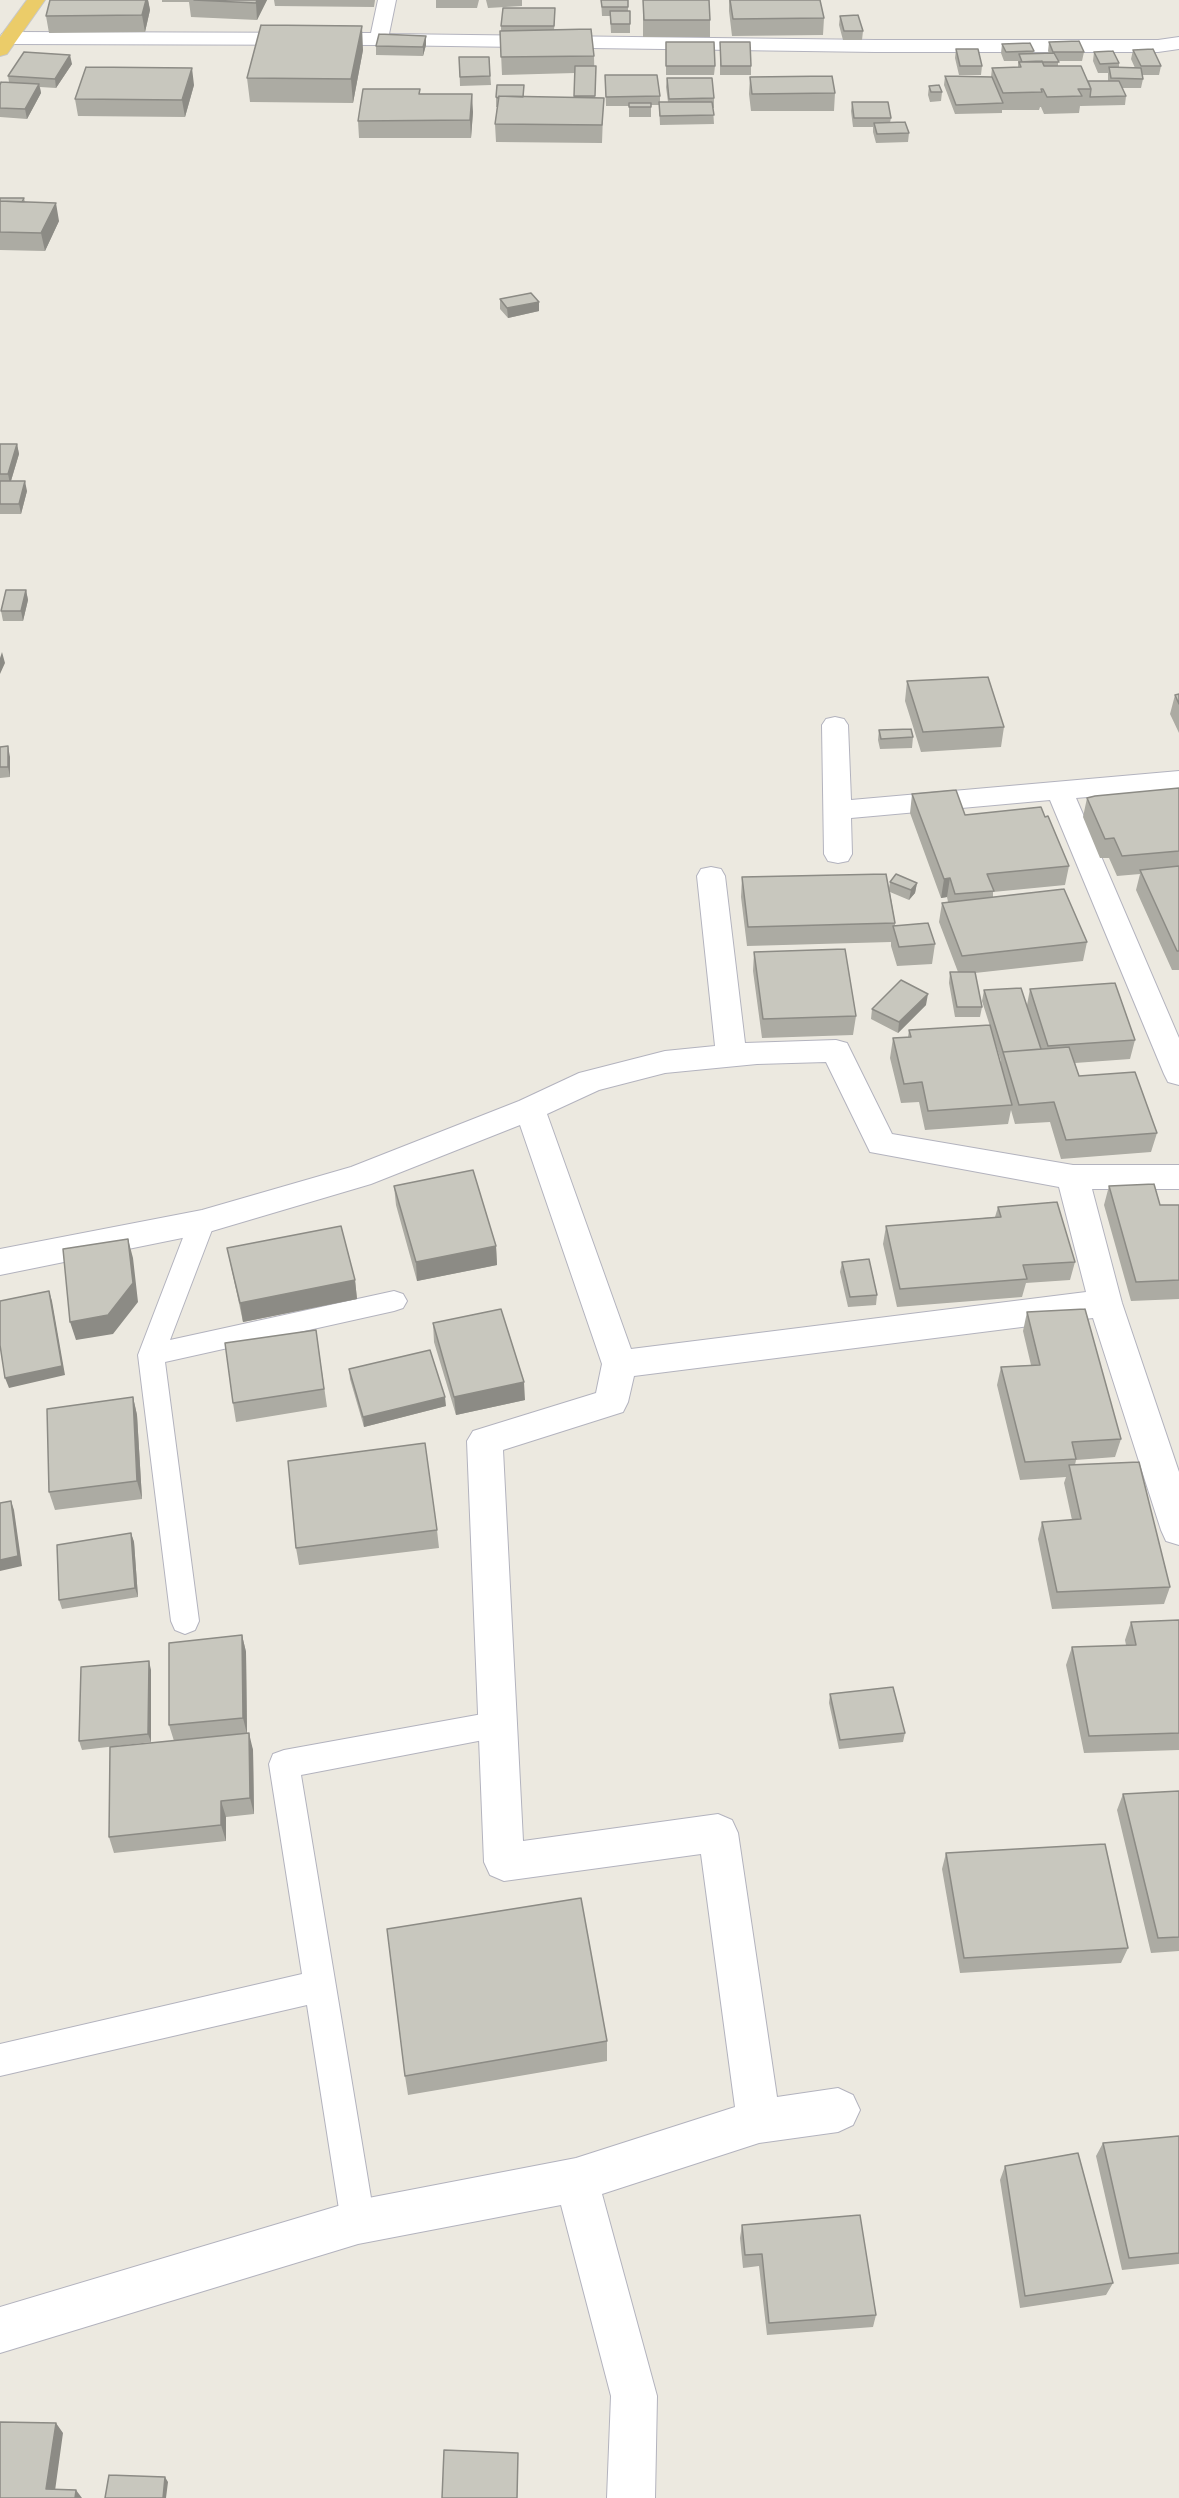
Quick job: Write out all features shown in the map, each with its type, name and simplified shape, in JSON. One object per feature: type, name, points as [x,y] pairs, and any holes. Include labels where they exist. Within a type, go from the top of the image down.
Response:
[{"type":"highway","points":[[5,44],[36,0]]},
{"type":"street","points":[[380,39],[387,0]]},
{"type":"street","points":[[5,44],[380,39],[875,46],[1146,46],[1179,43]]},
{"type":"street","points":[[835,725],[838,854]]},
{"type":"street","points":[[837,810],[1179,780]]},
{"type":"street","points":[[1060,792],[1179,1074]]},
{"type":"street","points":[[711,876],[732,1055]]},
{"type":"street","points":[[0,1262],[202,1222],[360,1176],[531,1109],[590,1081],[665,1062],[732,1055],[836,1051],[881,1144],[1072,1177],[1179,1177]]},
{"type":"street","points":[[531,1109],[619,1364],[611,1402],[485,1441],[504,1862],[718,1833],[759,2121]]},
{"type":"street","points":[[1072,1177],[1105,1303],[1167,1447],[1179,1530]]},
{"type":"street","points":[[619,1364],[1105,1303]]},
{"type":"street","points":[[0,2330],[358,2222],[576,2180],[759,2121],[838,2110]]},
{"type":"street","points":[[576,2180],[634,2396],[631,2498]]},
{"type":"lane","points":[[184,1621],[150,1355],[202,1222]]},
{"type":"lane","points":[[150,1355],[394,1301]]},
{"type":"lane","points":[[358,2222],[284,1764],[499,1724]]},
{"type":"lane","points":[[0,2060],[320,1986]]},
{"type":"building","points":[[50,0],[146,0],[142,15],[46,16]]},
{"type":"building","points":[[194,0],[257,0],[256,3]]},
{"type":"building","points":[[601,0],[628,0],[628,7],[602,7]]},
{"type":"building","points":[[643,0],[709,0],[710,20],[644,20]]},
{"type":"building","points":[[730,0],[820,0],[824,18],[733,19]]},
{"type":"building","points":[[503,8],[555,8],[554,26],[501,26]]},
{"type":"building","points":[[610,11],[630,11],[630,24],[611,24]]},
{"type":"building","points":[[858,15],[863,31],[844,31],[840,16]]},
{"type":"building","points":[[261,25],[362,26],[351,79],[247,78]]},
{"type":"building","points":[[591,29],[594,56],[501,57],[500,31]]},
{"type":"building","points":[[379,34],[426,36],[423,47],[376,46]]},
{"type":"building","points":[[1079,41],[1084,52],[1053,52],[1049,42]]},
{"type":"building","points":[[666,42],[714,42],[715,66],[666,66]]},
{"type":"building","points":[[720,42],[750,42],[751,66],[721,66]]},
{"type":"building","points":[[1030,43],[1034,51],[1006,52],[1002,44]]},
{"type":"building","points":[[956,49],[978,49],[982,66],[960,66]]},
{"type":"building","points":[[1153,49],[1161,66],[1141,66],[1133,50]]},
{"type":"building","points":[[1113,51],[1119,63],[1100,64],[1094,52]]},
{"type":"building","points":[[24,52],[70,55],[55,79],[8,76]]},
{"type":"building","points":[[1054,53],[1059,62],[1022,62],[1019,54]]},
{"type":"building","points":[[459,57],[489,57],[490,76],[460,77]]},
{"type":"building","points":[[1042,61],[1044,66],[1081,66],[1091,89],[1078,89],[1082,96],[1047,97],[1043,89],[1041,89],[1042,92],[1003,93],[992,68],[1021,67],[1019,62]]},
{"type":"building","points":[[575,66],[596,66],[595,96],[574,96]]},
{"type":"building","points":[[86,67],[192,68],[182,100],[75,99]]},
{"type":"building","points":[[1109,67],[1141,68],[1143,79],[1111,78]]},
{"type":"building","points":[[605,75],[657,75],[660,96],[606,97]]},
{"type":"building","points":[[832,76],[835,93],[752,94],[750,77]]},
{"type":"building","points":[[945,76],[992,77],[1003,103],[956,105]]},
{"type":"building","points":[[667,78],[712,78],[714,98],[669,99]]},
{"type":"building","points":[[1088,81],[1119,81],[1126,96],[1090,97],[1091,89]]},
{"type":"building","points":[[1,82],[39,84],[25,109],[0,108]]},
{"type":"building","points":[[497,85],[524,85],[523,97],[499,96],[498,98],[496,97]]},
{"type":"building","points":[[939,85],[942,92],[931,92],[929,86]]},
{"type":"building","points":[[363,89],[420,89],[419,94],[472,94],[470,120],[358,121]]},
{"type":"building","points":[[499,96],[604,98],[602,125],[495,124]]},
{"type":"building","points":[[659,102],[712,102],[714,115],[660,116]]},
{"type":"building","points":[[852,102],[888,102],[891,118],[854,118]]},
{"type":"building","points":[[629,103],[651,103],[651,107],[629,107]]},
{"type":"building","points":[[905,122],[909,133],[877,134],[874,123]]},
{"type":"building","points":[[0,198],[24,198],[22,202],[0,201]]},
{"type":"building","points":[[0,201],[56,203],[41,233],[0,232]]},
{"type":"building","points":[[531,293],[539,302],[507,308],[500,299]]},
{"type":"building","points":[[0,444],[17,444],[8,474],[0,474]]},
{"type":"building","points":[[0,481],[25,481],[19,504],[0,504]]},
{"type":"building","points":[[6,590],[26,590],[21,611],[1,611]]},
{"type":"building","points":[[988,677],[1004,727],[923,732],[907,681]]},
{"type":"building","points":[[911,729],[913,737],[881,739],[879,730]]},
{"type":"building","points":[[8,746],[8,767],[0,767],[0,747]]},
{"type":"building","points":[[1179,788],[1179,851],[1122,856],[1114,838],[1105,839],[1087,798],[1095,796]]},
{"type":"building","points":[[956,790],[965,815],[1041,807],[1045,817],[1048,816],[1069,866],[987,874],[994,891],[955,894],[950,878],[944,879],[912,794]]},
{"type":"building","points":[[1179,866],[1179,951],[1177,951],[1140,870]]},
{"type":"building","points":[[886,874],[895,923],[748,927],[742,877]]},
{"type":"building","points":[[896,874],[917,883],[911,890],[890,882]]},
{"type":"building","points":[[1064,889],[1087,942],[962,956],[942,903]]},
{"type":"building","points":[[928,923],[935,944],[899,947],[893,926]]},
{"type":"building","points":[[845,949],[856,1016],[763,1019],[754,952]]},
{"type":"building","points":[[950,972],[975,972],[982,1007],[957,1007]]},
{"type":"building","points":[[901,980],[928,994],[899,1022],[872,1009]]},
{"type":"building","points":[[1115,983],[1135,1040],[1048,1046],[1030,989]]},
{"type":"building","points":[[1021,988],[1041,1049],[1003,1052],[984,990]]},
{"type":"building","points":[[990,1025],[1012,1105],[928,1111],[922,1082],[904,1084],[893,1038],[911,1037],[909,1030]]},
{"type":"building","points":[[1069,1047],[1079,1076],[1135,1072],[1157,1133],[1066,1140],[1054,1102],[1019,1105],[1003,1052]]},
{"type":"building","points":[[473,1170],[496,1246],[416,1262],[394,1186]]},
{"type":"building","points":[[1154,1184],[1160,1205],[1179,1205],[1179,1280],[1136,1282],[1109,1186]]},
{"type":"building","points":[[1057,1202],[1075,1262],[1023,1265],[1027,1279],[900,1289],[886,1226],[1001,1217],[998,1207]]},
{"type":"building","points":[[341,1226],[355,1280],[240,1303],[227,1248]]},
{"type":"building","points":[[128,1239],[133,1283],[108,1315],[70,1322],[63,1249]]},
{"type":"building","points":[[869,1259],[877,1295],[850,1297],[842,1262]]},
{"type":"building","points":[[49,1291],[62,1366],[5,1378],[0,1345],[0,1301]]},
{"type":"building","points":[[501,1309],[524,1382],[454,1397],[433,1323]]},
{"type":"building","points":[[1085,1309],[1121,1439],[1072,1442],[1076,1459],[1025,1462],[1001,1367],[1040,1365],[1027,1312]]},
{"type":"building","points":[[316,1330],[324,1389],[233,1403],[225,1343]]},
{"type":"building","points":[[430,1350],[445,1397],[363,1417],[349,1369]]},
{"type":"building","points":[[133,1397],[137,1481],[49,1492],[47,1409]]},
{"type":"building","points":[[425,1443],[437,1530],[296,1548],[288,1461]]},
{"type":"building","points":[[1139,1462],[1170,1587],[1057,1592],[1042,1522],[1081,1519],[1069,1465]]},
{"type":"building","points":[[11,1501],[18,1556],[0,1560],[0,1503]]},
{"type":"building","points":[[131,1533],[135,1588],[59,1600],[57,1545]]},
{"type":"building","points":[[1179,1620],[1179,1733],[1089,1736],[1072,1647],[1136,1645],[1131,1622]]},
{"type":"building","points":[[242,1635],[243,1718],[169,1725],[169,1643]]},
{"type":"building","points":[[149,1661],[148,1734],[79,1741],[81,1667]]},
{"type":"building","points":[[893,1687],[905,1733],[840,1740],[830,1694]]},
{"type":"building","points":[[249,1733],[250,1798],[221,1801],[221,1825],[109,1837],[110,1747]]},
{"type":"building","points":[[1179,1791],[1179,1937],[1158,1938],[1123,1794]]},
{"type":"building","points":[[1105,1844],[1128,1948],[964,1958],[946,1853]]},
{"type":"building","points":[[581,1898],[607,2041],[405,2076],[387,1929]]},
{"type":"building","points":[[1179,2136],[1179,2253],[1129,2258],[1103,2143]]},
{"type":"building","points":[[1078,2153],[1113,2283],[1025,2296],[1005,2166]]},
{"type":"building","points":[[860,2215],[876,2315],[769,2323],[762,2254],[745,2255],[742,2225]]},
{"type":"building","points":[[0,2422],[56,2423],[46,2489],[76,2490],[75,2498],[0,2498]]},
{"type":"building","points":[[444,2450],[518,2453],[517,2498],[442,2498]]},
{"type":"building","points":[[109,2475],[165,2477],[163,2498],[105,2498]]}]
